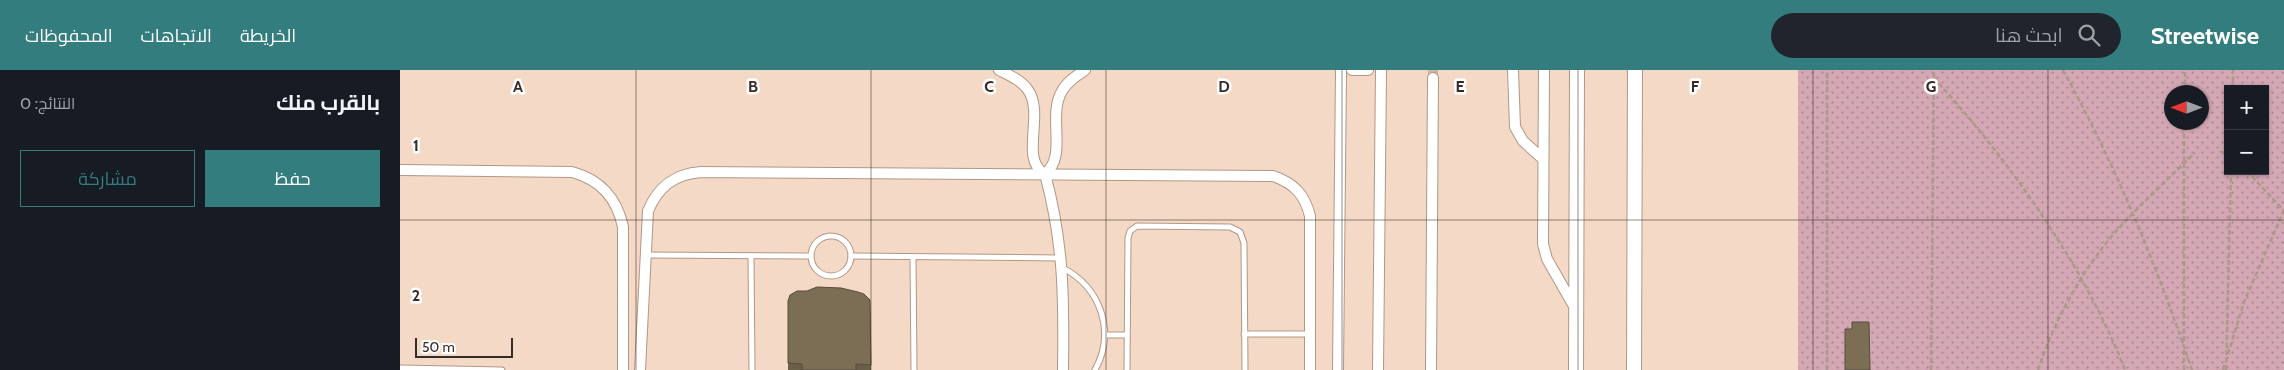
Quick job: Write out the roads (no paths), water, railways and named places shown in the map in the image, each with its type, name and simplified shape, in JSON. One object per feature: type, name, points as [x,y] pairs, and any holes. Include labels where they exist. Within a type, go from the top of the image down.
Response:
[{"type":"main road","points":[[1576,370],[1578,70]]},
{"type":"main road","points":[[1634,370],[1635,70]]},
{"type":"street","points":[[998,70],[1019,81],[1028,91],[1045,122],[1055,159],[1050,170],[1045,174]]},
{"type":"street","points":[[1063,370],[1062,263],[1055,215],[1045,174],[1038,169],[1034,161],[1045,122],[1071,80],[1085,70]]},
{"type":"street","points":[[1338,370],[1341,70]]},
{"type":"street","points":[[1352,70],[1368,70]]},
{"type":"street","points":[[1378,370],[1381,70]]},
{"type":"street","points":[[1513,70],[1515,127],[1523,141],[1543,159]]},
{"type":"street","points":[[1544,70],[1544,252],[1576,310]]},
{"type":"street","points":[[1431,370],[1433,78]]},
{"type":"street","points":[[400,170],[572,172],[585,176],[607,191],[621,214],[623,227],[623,370]]},
{"type":"street","points":[[640,370],[644,255],[648,211],[653,198],[662,187],[674,178],[687,173],[1262,175],[1284,180],[1302,195],[1310,216],[1310,370]]},
{"type":"lane","points":[[1127,370],[1128,238],[1130,231],[1137,226],[1230,227],[1240,232],[1244,243],[1244,370]]},
{"type":"lane","points":[[829,236],[844,241],[851,256],[848,267],[844,271],[828,276],[814,267],[811,256],[818,241],[829,236]]},
{"type":"lane","points":[[644,255],[811,256]]},
{"type":"lane","points":[[751,256],[752,370]]},
{"type":"lane","points":[[851,256],[1062,263],[1094,295],[1102,314],[1105,335],[1100,358],[1094,370]]},
{"type":"lane","points":[[913,257],[914,370]]},
{"type":"lane","points":[[1244,334],[1310,334]]},
{"type":"lane","points":[[1105,335],[1127,335]]},
{"type":"lane","points":[[400,368],[502,370]]},
{"type":"tunnel","points":[[1433,70],[1433,78]]}]
